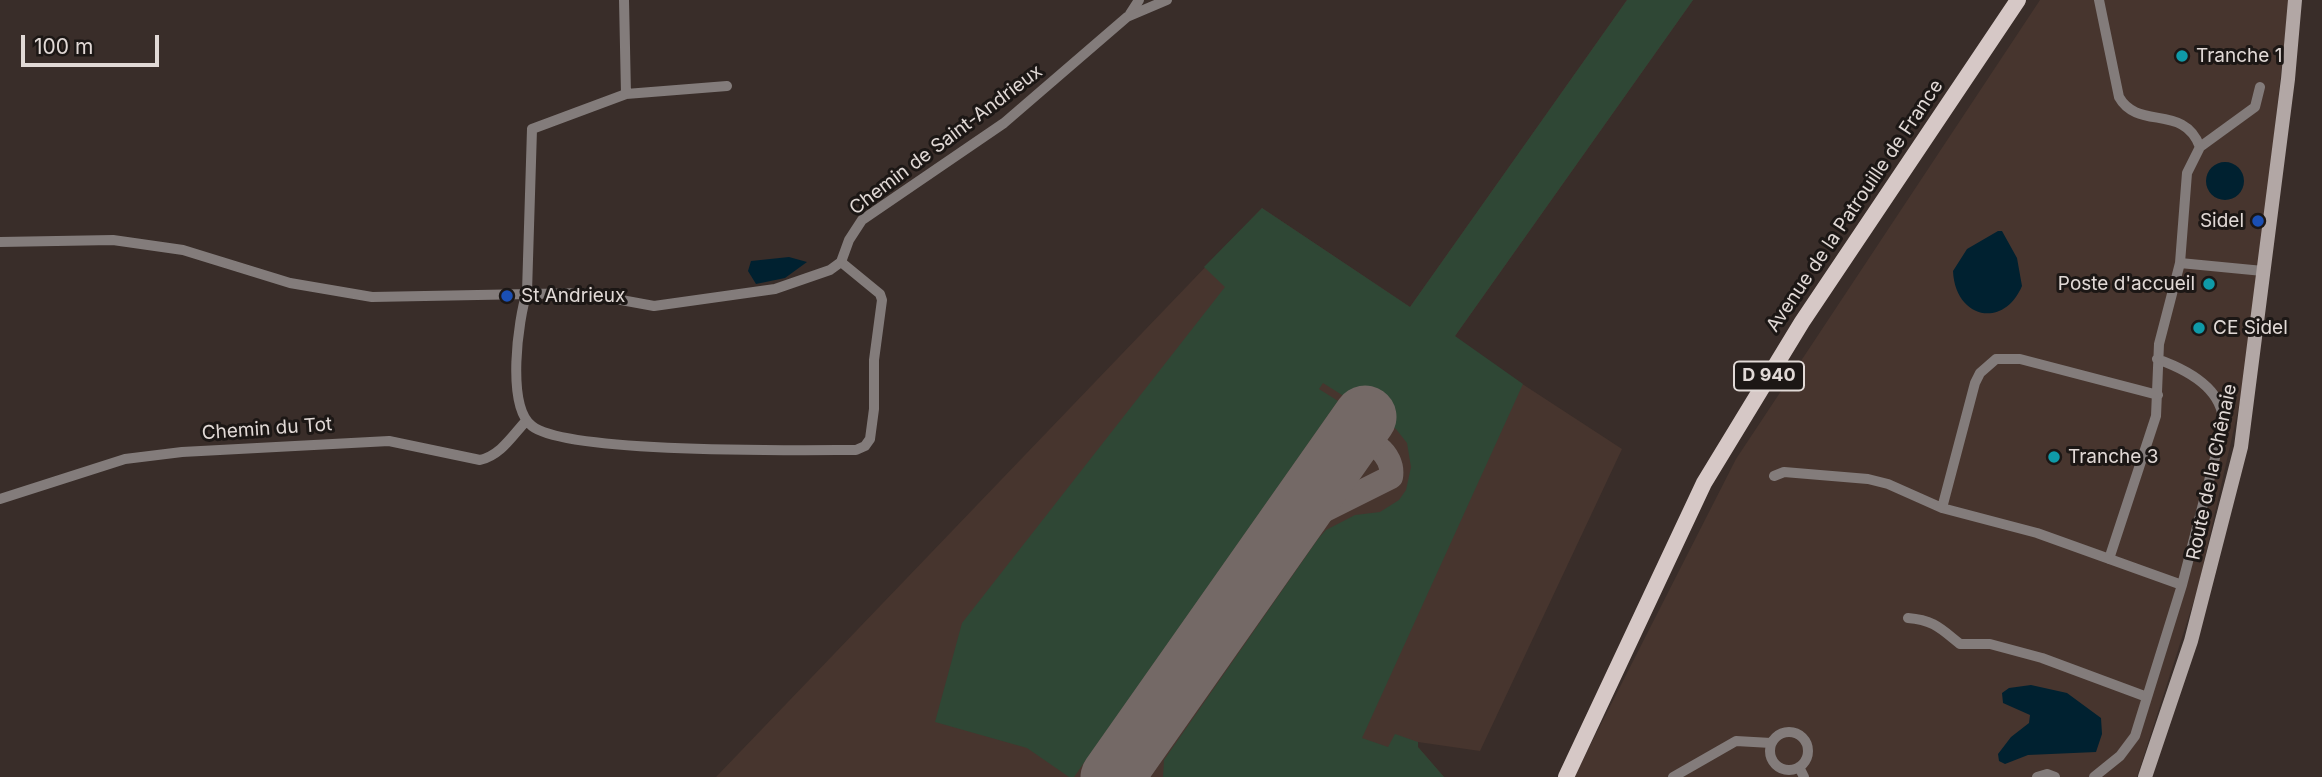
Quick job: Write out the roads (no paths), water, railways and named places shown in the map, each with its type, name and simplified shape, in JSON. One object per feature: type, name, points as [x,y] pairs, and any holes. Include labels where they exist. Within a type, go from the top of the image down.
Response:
[{"type":"main road","name":"Avenue de la Patrouille de France","points":[[1566,777],[1704,483],[1802,321],[2018,0]]},
{"type":"street","points":[[624,0],[626,94]]},
{"type":"street","points":[[1127,17],[1139,0]]},
{"type":"street","name":"Chemin de Saint-Andrieux","points":[[841,262],[849,240],[862,220],[1004,123],[1127,17],[1167,0]]},
{"type":"street","points":[[2099,0],[2119,97],[2124,105],[2151,117],[2182,123],[2195,134],[2200,147]]},
{"type":"street","name":"Route de la Chênaie","points":[[2145,777],[2191,641],[2227,506],[2247,415],[2295,0]]},
{"type":"street","points":[[0,242],[113,240],[183,250],[290,283],[372,297],[527,292],[583,293],[654,306],[684,304],[775,289],[830,270],[841,262],[880,294],[882,300],[874,360],[874,409],[870,439],[865,446],[856,450],[695,449],[607,442],[548,434],[533,428],[526,421],[517,389],[517,352],[521,309],[527,292],[533,129],[626,94],[727,86]]},
{"type":"street","points":[[2109,559],[2157,416],[2157,359],[2179,263],[2188,173],[2200,147],[2255,107],[2260,87]]},
{"type":"street","points":[[2179,263],[2263,271]]},
{"type":"street","points":[[1942,508],[1975,383],[1980,373],[1996,359],[2020,359],[2158,395]]},
{"type":"street","points":[[2094,777],[2120,756],[2135,736],[2182,585],[2224,415],[2222,406],[2210,388],[2170,363],[2157,359]]},
{"type":"street","name":"Chemin du Tot","points":[[0,499],[125,458],[182,452],[388,441],[480,460],[499,451],[526,421]]},
{"type":"street","points":[[1774,476],[1784,472],[1868,479],[1942,508],[2038,533],[2182,585]]},
{"type":"street","points":[[1908,618],[1928,619],[1938,624],[1960,644],[1990,644],[2042,658],[2147,697]]},
{"type":"street","points":[[1784,732],[1799,735],[1808,750],[1801,772],[1776,765],[1769,751],[1771,743],[1784,732]]},
{"type":"street","points":[[1672,777],[1736,740],[1771,743]]},
{"type":"street","points":[[2037,777],[2047,774],[2055,777]]},
{"type":"water","points":[[2225,162],[2238,168],[2244,181],[2238,194],[2225,200],[2212,194],[2206,181],[2212,168]]},
{"type":"water","points":[[2002,231],[2017,258],[2022,286],[2014,300],[2003,309],[1981,313],[1962,299],[1953,271],[1967,249]]},
{"type":"water","points":[[789,257],[807,262],[785,278],[756,284],[748,271],[751,261]]},
{"type":"water","points":[[2031,685],[2067,693],[2101,718],[2102,734],[2096,752],[2028,755],[2005,764],[1999,761],[1998,754],[2011,737],[2029,723],[2030,715],[2003,703],[2002,693],[2009,688]]},
{"type":"place","name":"Tranche 1","points":[[2182,56]]},
{"type":"place","name":"Sidel","points":[[2258,221]]},
{"type":"place","name":"Poste d'accueil","points":[[2209,284]]},
{"type":"place","name":"St Andrieux","points":[[507,296]]},
{"type":"place","name":"CE Sidel","points":[[2199,328]]},
{"type":"place","name":"Tranche 3","points":[[2054,457]]}]
